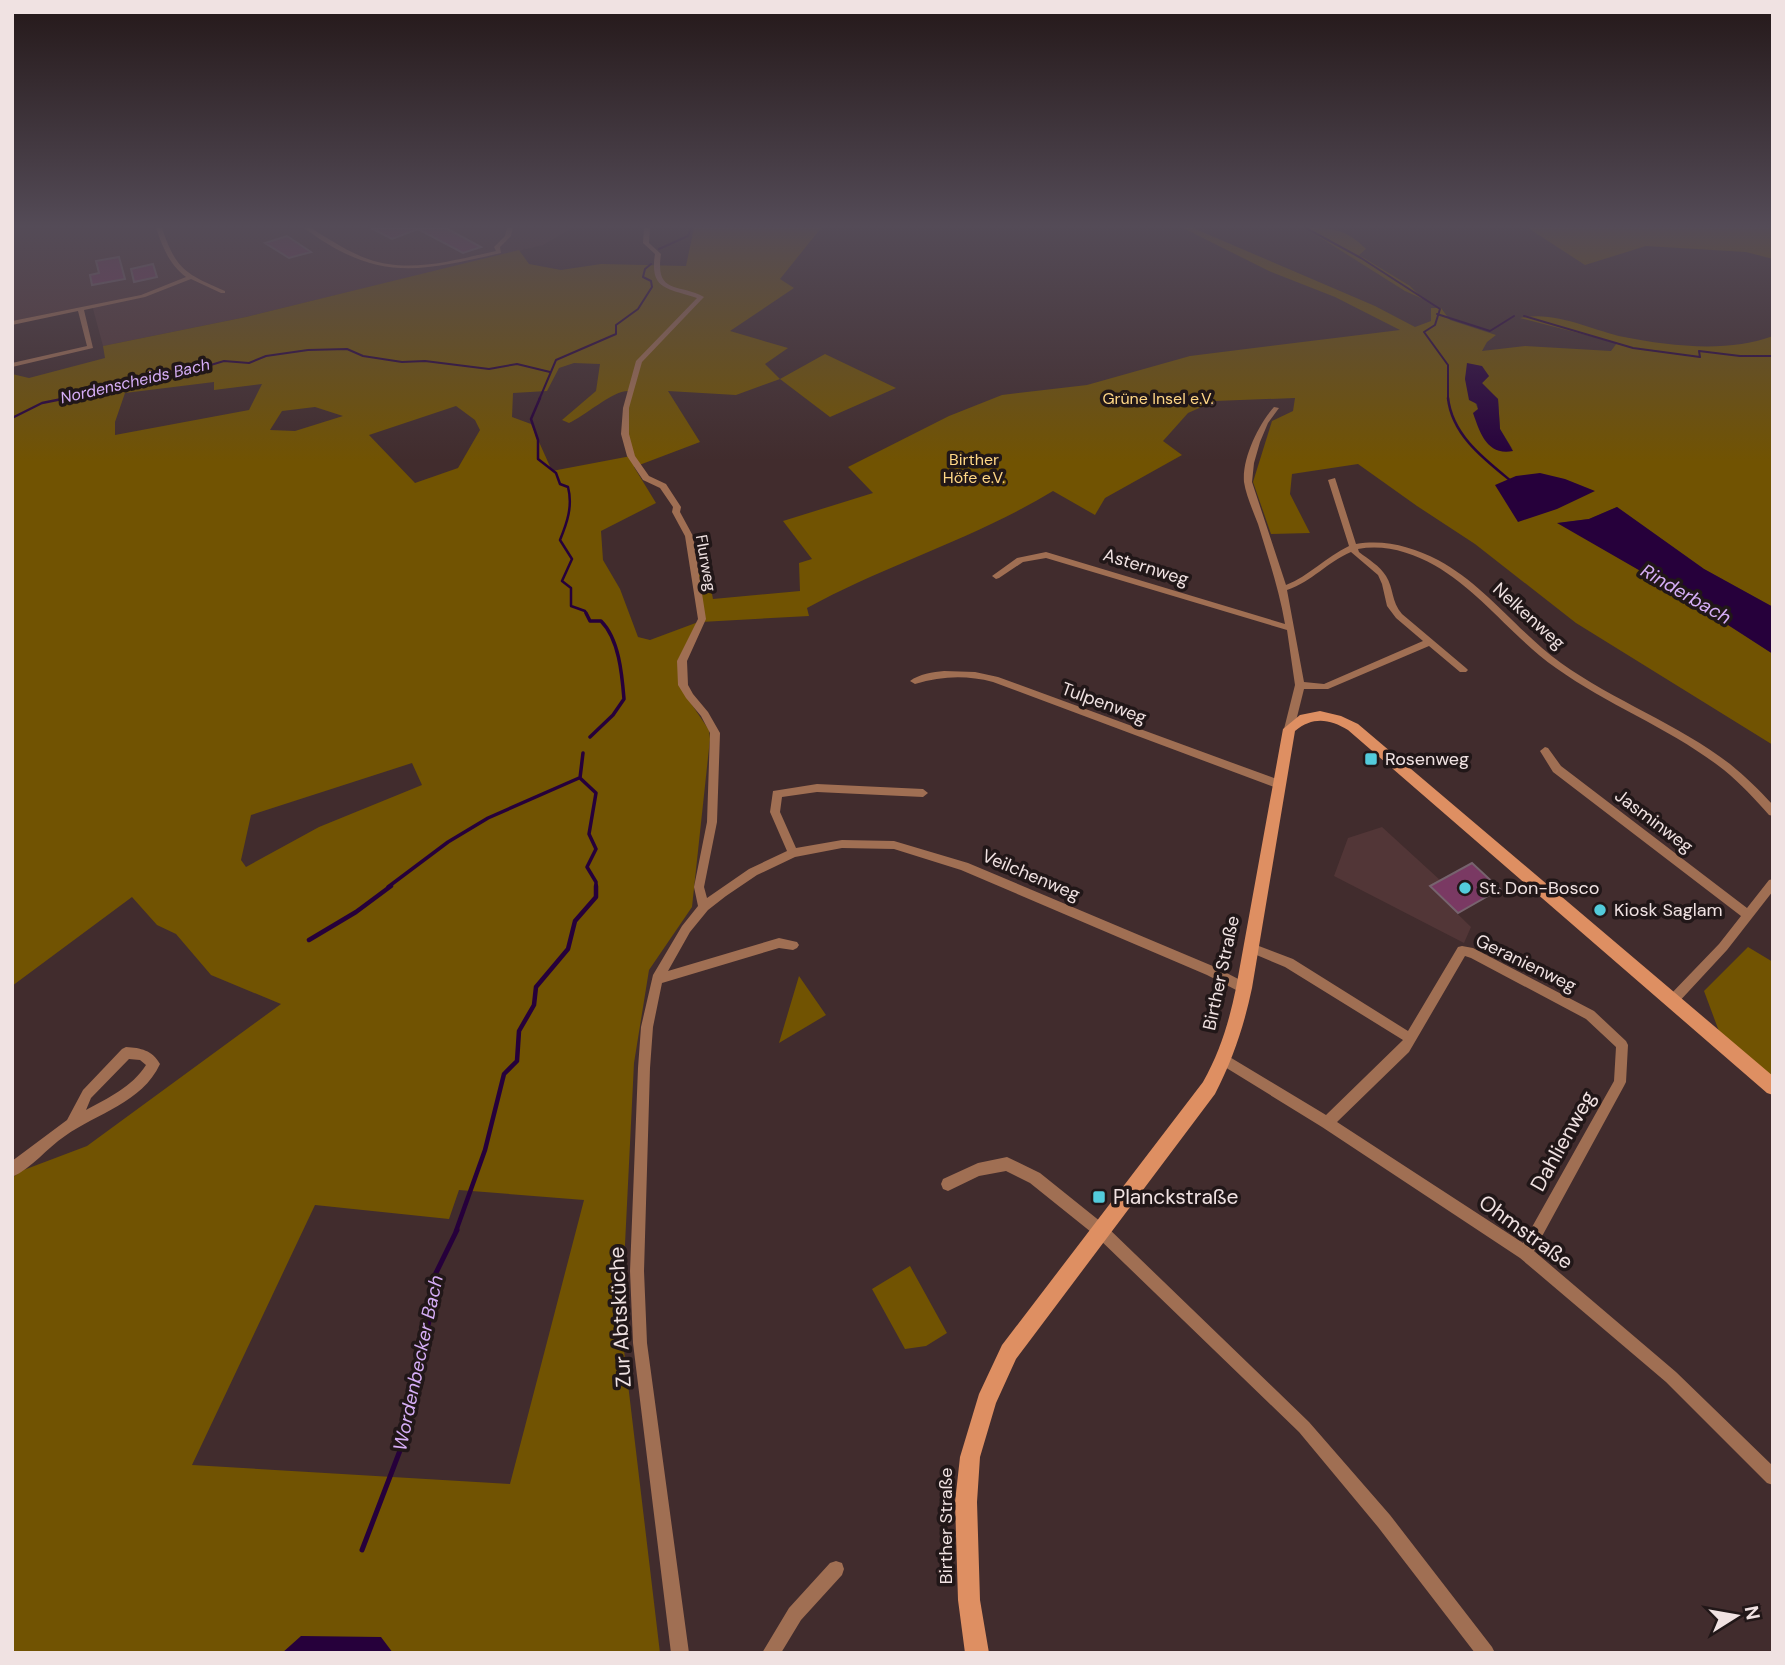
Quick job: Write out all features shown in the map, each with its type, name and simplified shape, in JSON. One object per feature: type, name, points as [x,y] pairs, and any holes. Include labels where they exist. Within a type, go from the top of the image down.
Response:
[{"type":"street","points":[[12,323],[97,306]]},
{"type":"street","name":"Flurweg","points":[[693,306],[639,361],[626,408],[625,434],[631,456],[646,478],[663,486],[677,507],[676,512],[689,536],[702,619],[682,661],[683,685],[712,724],[715,733],[712,821],[699,887],[704,907]]},
{"type":"street","points":[[12,365],[91,347],[81,309]]},
{"type":"street","name":"Birther Straße","points":[[977,1653],[969,1600],[966,1514],[970,1457],[977,1427],[996,1376],[1009,1352],[1190,1115],[1224,1059],[1236,1025],[1278,784],[1300,685],[1283,589],[1248,482],[1248,471],[1265,419],[1276,408]]},
{"type":"street","points":[[1332,480],[1352,547],[1355,553],[1381,574],[1391,606],[1399,616],[1463,670]]},
{"type":"street","name":"Nelkenweg","points":[[1352,547],[1374,544],[1404,549],[1454,575],[1478,593],[1542,654],[1576,677],[1720,761],[1752,787],[1773,812]]},
{"type":"street","points":[[1283,589],[1292,586],[1352,547]]},
{"type":"street","name":"Asternweg","points":[[996,576],[1020,561],[1046,555],[1289,628]]},
{"type":"street","points":[[1300,685],[1325,687],[1429,642]]},
{"type":"street","name":"Tulpenweg","points":[[915,681],[928,676],[978,674],[1278,784]]},
{"type":"street","points":[[1289,729],[1297,722],[1319,715],[1343,721],[1353,727],[1773,1087]]},
{"type":"street","name":"Jasminweg","points":[[1545,751],[1557,769],[1747,914]]},
{"type":"street","points":[[793,853],[775,812],[777,794],[827,788],[923,793]]},
{"type":"street","name":"Veilchenweg","points":[[741,881],[793,853],[858,843],[915,849],[964,866],[1211,971],[1244,988]]},
{"type":"street","name":"Zur Abtsküche","points":[[680,1653],[640,1343],[637,1271],[643,1068],[657,979],[685,929],[704,907],[741,881]]},
{"type":"street","points":[[1672,1001],[1723,947],[1773,883]]},
{"type":"street","points":[[657,979],[779,943],[793,945]]},
{"type":"street","points":[[1251,948],[1289,963],[1411,1039]]},
{"type":"street","name":"Geranienweg","points":[[1327,1123],[1396,1058],[1411,1039],[1462,951],[1473,953],[1590,1015],[1622,1045]]},
{"type":"street","name":"Dahlienweg","points":[[1525,1254],[1620,1082],[1622,1045]]},
{"type":"street","points":[[12,1170],[71,1125],[112,1104],[145,1080],[154,1064],[144,1054],[126,1053],[87,1094],[71,1125]]},
{"type":"street","name":"Ohmstraße","points":[[1224,1059],[1327,1123],[1525,1254],[1671,1377],[1773,1477]]},
{"type":"street","points":[[948,1184],[978,1170],[1007,1164],[1035,1178],[1101,1231],[1304,1427],[1384,1521],[1486,1653]]},
{"type":"street","points":[[771,1653],[795,1614],[836,1569]]},
{"type":"shaded area","points":[[12,306],[89,306],[12,321]]},
{"type":"shaded area","points":[[92,306],[293,306],[246,317],[103,346]]},
{"type":"shaded area","points":[[1382,827],[1440,880],[1430,887],[1471,927],[1464,943],[1334,876],[1348,838]]},
{"type":"green space","points":[[292,306],[768,306],[730,331],[788,348],[765,364],[780,379],[736,395],[668,391],[700,442],[634,467],[656,503],[601,531],[603,560],[620,589],[638,637],[650,640],[701,621],[699,574],[708,574],[713,599],[800,591],[799,563],[812,559],[783,521],[873,493],[848,467],[949,416],[1002,395],[1087,385],[1190,356],[1400,330],[1352,306],[1374,306],[1415,327],[1431,321],[1431,308],[1441,308],[1450,320],[1496,335],[1487,342],[1482,351],[1525,346],[1611,351],[1617,343],[1520,318],[1533,316],[1560,319],[1624,337],[1679,345],[1737,345],[1773,336],[1773,607],[1704,569],[1617,507],[1589,519],[1559,523],[1677,592],[1773,654],[1773,745],[1576,623],[1475,544],[1358,464],[1292,474],[1290,494],[1310,533],[1271,534],[1253,482],[1272,421],[1293,411],[1295,398],[1215,401],[1188,413],[1163,441],[1182,455],[1105,498],[1095,515],[1053,491],[993,523],[837,592],[807,608],[809,616],[701,622],[681,657],[686,696],[709,730],[710,739],[692,907],[649,970],[634,1063],[621,1325],[660,1653],[12,1653],[12,1178],[21,1171],[87,1146],[281,1004],[211,975],[176,934],[157,925],[132,897],[12,986],[12,374],[29,378],[105,358],[103,346]],"holes":[[[574,363],[600,364],[596,391],[562,420],[569,423],[614,395],[628,391],[624,421],[631,456],[552,471],[531,424],[512,417],[513,393],[547,391],[559,368]],[[1467,372],[1489,376],[1482,383],[1498,399],[1500,429],[1513,450],[1478,409],[1465,379]],[[214,382],[214,390],[262,384],[249,410],[115,435],[115,422],[125,393]],[[456,406],[475,420],[480,430],[458,468],[415,483],[369,435]],[[315,407],[343,416],[295,431],[270,430],[282,411]],[[412,763],[422,785],[319,827],[246,867],[241,860],[251,815]],[[459,1190],[584,1200],[510,1484],[192,1465],[315,1205],[449,1219]]]},
{"type":"green space","points":[[825,354],[896,388],[830,417],[780,379]]},
{"type":"green space","points":[[1748,947],[1773,962],[1773,1079],[1720,1034],[1704,991]]},
{"type":"green space","points":[[799,976],[826,1015],[779,1043]]},
{"type":"green space","points":[[910,1266],[947,1333],[926,1346],[905,1349],[872,1289]]},
{"type":"water","points":[[1467,363],[1482,366],[1489,376],[1482,383],[1498,399],[1500,429],[1513,451],[1497,450],[1482,435],[1473,413],[1478,409],[1477,404],[1469,400],[1465,379]]},
{"type":"water","points":[[1540,473],[1595,491],[1557,509],[1518,522],[1495,485],[1516,476]]},
{"type":"water","points":[[1617,507],[1704,569],[1773,607],[1773,654],[1677,592],[1557,523],[1589,519]]},
{"type":"water","points":[[301,1636],[381,1637],[393,1653],[282,1653]]},
{"type":"building","name":"St. Don-Bosco","points":[[1472,863],[1500,889],[1458,913],[1430,886]]},
{"type":"waterway","name":"Wordenbecker Bach","points":[[539,400],[556,360],[616,334],[616,325],[640,306]]},
{"type":"waterway","name":"Rinderbach","points":[[1435,306],[1440,309],[1438,314]]},
{"type":"waterway","points":[[1438,314],[1490,331],[1514,316]]},
{"type":"waterway","name":"Rinderbach","points":[[1438,314],[1435,325],[1424,332],[1448,365],[1448,398]]},
{"type":"waterway","points":[[1524,316],[1633,348],[1700,357],[1699,351],[1740,356],[1773,356]]},
{"type":"waterway","name":"Nordenscheids Bach","points":[[58,400],[156,379],[173,371],[194,370],[224,361],[249,363],[266,356],[308,350],[347,349],[363,356],[402,362],[425,361],[489,369],[517,364],[550,372]]},
{"type":"waterway","name":"Nordenscheids Bach","points":[[12,418],[42,403],[67,398]]},
{"type":"waterway","name":"Wordenbecker Bach","points":[[540,398],[531,419],[538,440],[538,459],[556,473],[560,484],[568,487],[570,501],[560,540],[572,559],[562,581],[571,588],[571,606],[585,611],[590,621],[601,621],[607,628],[616,647],[622,679],[624,699],[613,715],[590,737]]},
{"type":"waterway","name":"Rinderbach","points":[[1448,398],[1451,411],[1463,435],[1480,455],[1511,481]]},
{"type":"waterway","name":"Wordenbecker Bach","points":[[456,1231],[485,1150],[504,1074],[517,1061],[519,1031],[534,1005],[536,987],[568,949],[575,921],[596,897],[596,882],[587,867],[596,849],[589,834],[596,793],[580,778],[583,753]]},
{"type":"waterway","points":[[388,887],[448,842],[488,818],[579,778]]},
{"type":"waterway","points":[[309,940],[356,912],[391,886]]},
{"type":"waterway","name":"Wordenbecker Bach","points":[[362,1550],[404,1440],[429,1321],[433,1279],[457,1230]]},
{"type":"place","name":"Rosenweg","points":[[1371,759]]},
{"type":"place","name":"St. Don-Bosco","points":[[1465,888]]},
{"type":"place","name":"Kiosk Saglam","points":[[1600,910]]},
{"type":"place","name":"Planckstraße","points":[[1099,1197]]},
{"type":"park label","name":"Grüne Insel e.V.","points":[[1158,398]]},
{"type":"park label","name":"Birther Höfe e.V.","points":[[974,468]]}]
